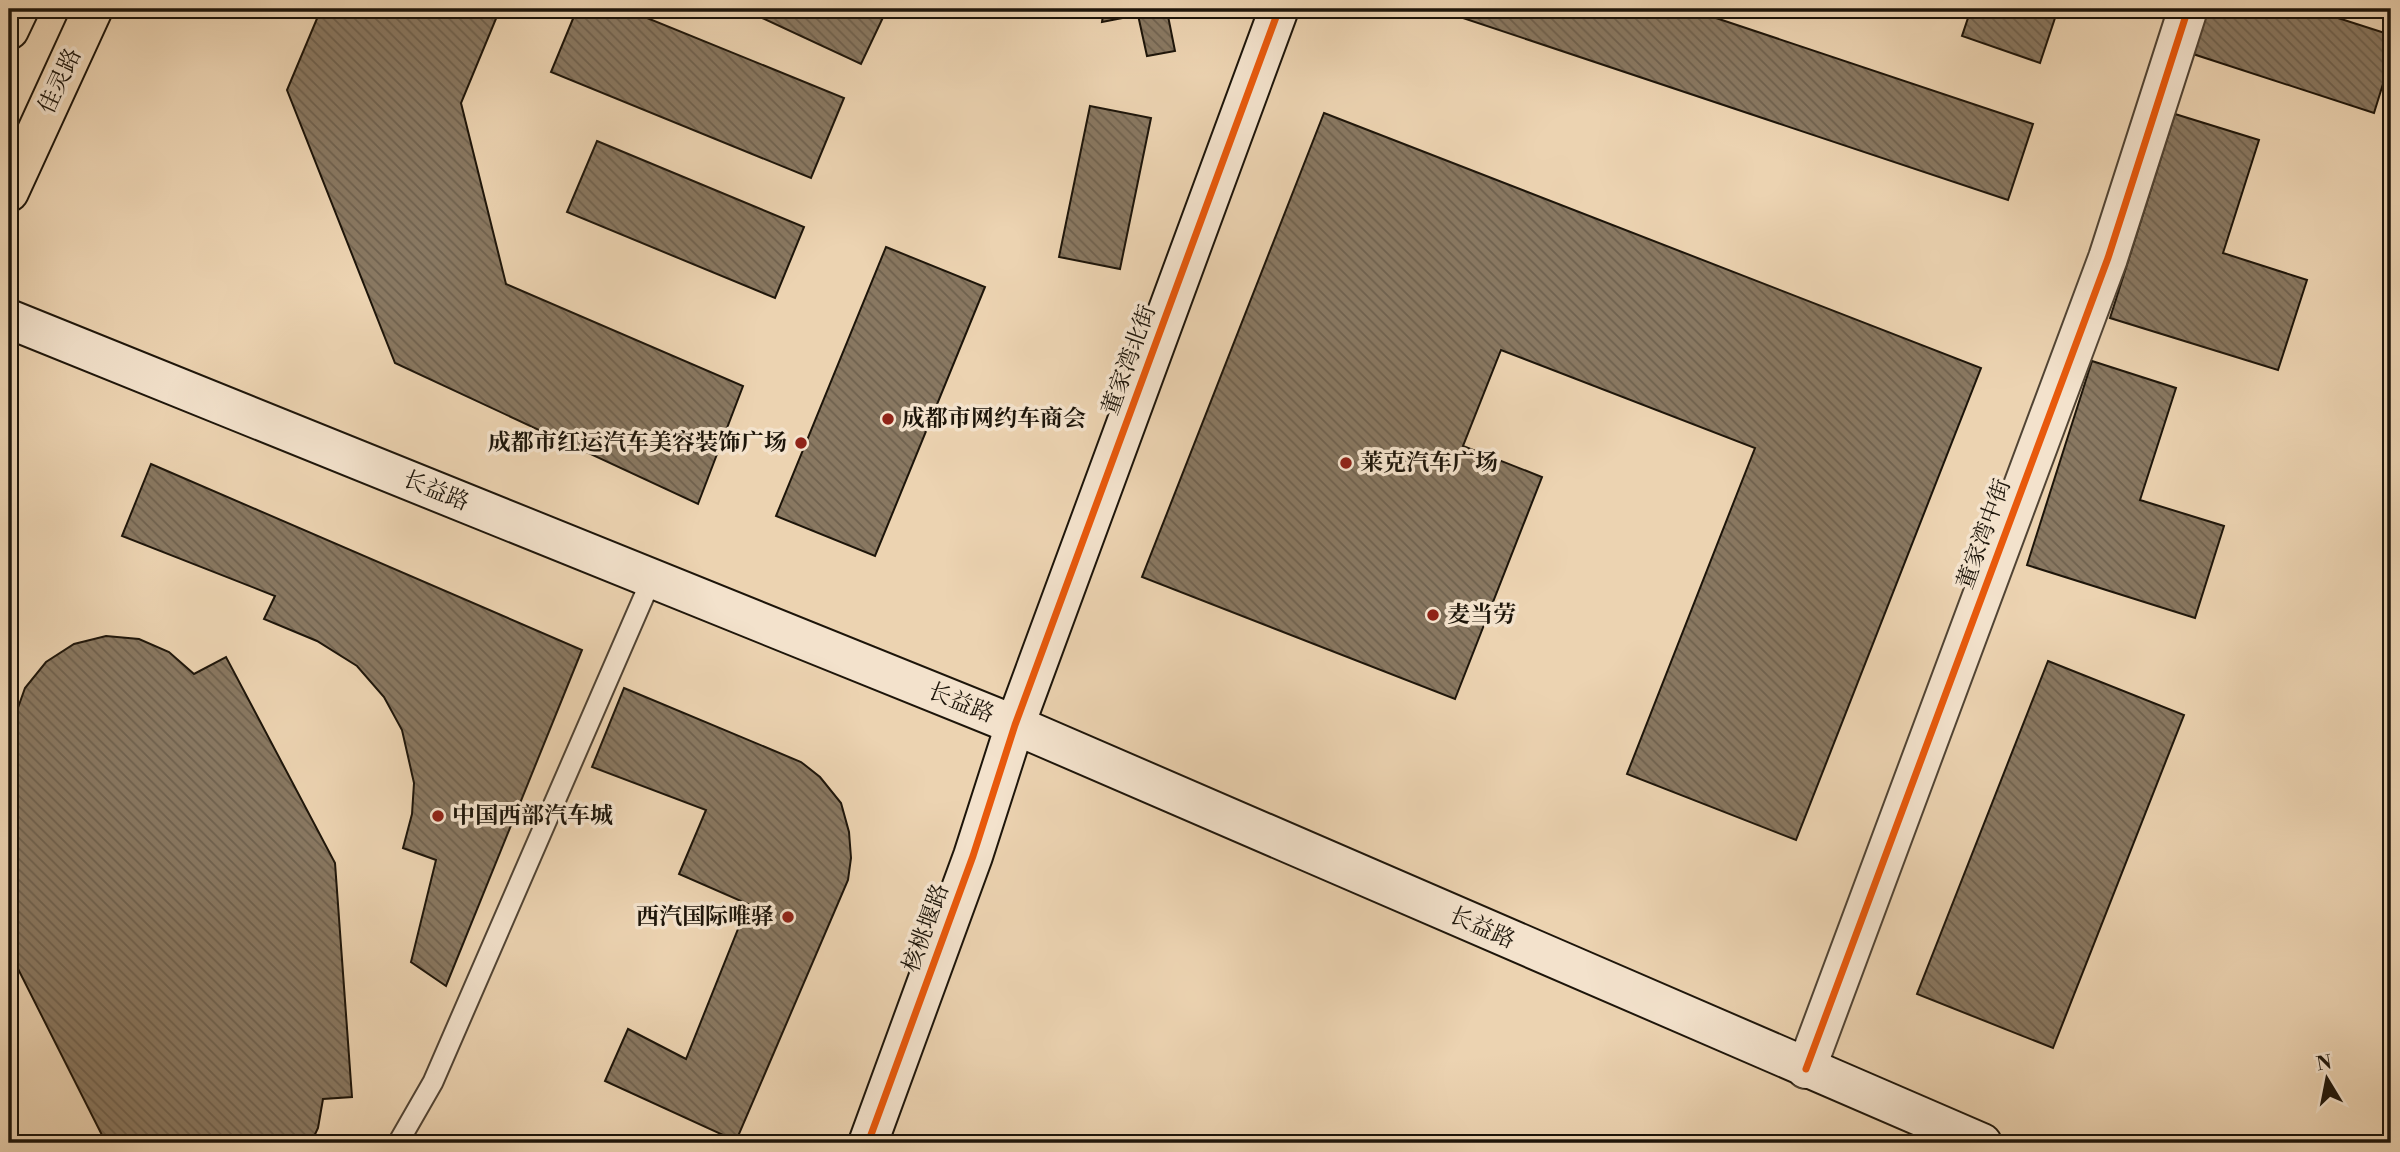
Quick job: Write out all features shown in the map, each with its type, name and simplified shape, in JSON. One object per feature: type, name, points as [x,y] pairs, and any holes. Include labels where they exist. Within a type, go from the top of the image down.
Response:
[{"type":"main road","points":[[9,30],[19,9]]},
{"type":"main road","name":"佳灵路","points":[[9,192],[93,9]]},
{"type":"street","name":"董家湾北街","points":[[1015,725],[1279,9]]},
{"type":"street","name":"董家湾中街","points":[[1806,1069],[2108,258],[2188,9]]},
{"type":"street","name":"长益路","points":[[9,319],[1015,725],[1982,1143]]},
{"type":"street","name":"核桃堰路","points":[[868,1143],[973,856],[1015,725]]},
{"type":"lane","points":[[398,1143],[433,1082],[652,578]]},
{"type":"building","points":[[321,9],[500,9],[461,103],[506,284],[743,386],[698,504],[395,363],[287,90]]},
{"type":"building","points":[[577,9],[625,9],[844,98],[811,178],[551,72]]},
{"type":"building","points":[[743,9],[887,9],[861,64]]},
{"type":"building","points":[[1104,9],[1178,9],[1167,11],[1175,51],[1147,56],[1138,15],[1102,22]]},
{"type":"building","points":[[1436,9],[1689,9],[2033,124],[2008,200]]},
{"type":"building","points":[[1971,9],[2058,9],[2040,63],[1962,36]]},
{"type":"building","points":[[2207,9],[2310,9],[2391,35],[2391,58],[2374,113],[2193,54]]},
{"type":"building","points":[[1090,106],[1151,118],[1120,269],[1059,257]]},
{"type":"building","name":"莱克汽车广场","points":[[1324,113],[1981,368],[1796,840],[1627,774],[1755,448],[1501,350],[1463,446],[1542,477],[1455,699],[1142,577]]},
{"type":"building","points":[[2175,114],[2259,140],[2223,253],[2307,280],[2278,370],[2110,318]]},
{"type":"building","points":[[597,141],[804,227],[775,298],[567,212]]},
{"type":"building","points":[[886,247],[985,287],[875,556],[776,516]]},
{"type":"building","points":[[2092,361],[2176,388],[2140,500],[2224,526],[2195,618],[2027,565]]},
{"type":"building","points":[[151,464],[582,650],[446,986],[411,962],[436,860],[403,848],[412,814],[414,783],[402,730],[384,697],[357,666],[317,641],[264,619],[275,596],[122,536]]},
{"type":"building","points":[[106,636],[139,639],[169,652],[194,674],[226,657],[335,863],[352,1097],[323,1099],[318,1128],[311,1143],[106,1143],[13,959],[9,926],[9,720],[14,719],[25,688],[46,662],[74,644]]},
{"type":"building","points":[[2048,661],[2184,715],[2053,1048],[1917,994]]},
{"type":"building","name":"西汽国际唯驿","points":[[624,688],[801,762],[820,777],[841,803],[849,832],[851,858],[848,880],[736,1141],[605,1081],[628,1029],[686,1059],[748,904],[679,874],[706,810],[592,767]]},
{"type":"cycle path","points":[[868,1143],[973,856],[1015,725],[1279,9]]},
{"type":"cycle path","points":[[1806,1069],[2108,258],[2188,9]]},
{"type":"place","name":"成都市网约车商会","points":[[888,419]]},
{"type":"place","name":"成都市红运汽车美容装饰广场","points":[[801,443]]},
{"type":"place","name":"莱克汽车广场","points":[[1346,463]]},
{"type":"place","name":"麦当劳","points":[[1433,615]]},
{"type":"place","name":"中国西部汽车城","points":[[438,816]]},
{"type":"place","name":"西汽国际唯驿","points":[[788,917]]}]
